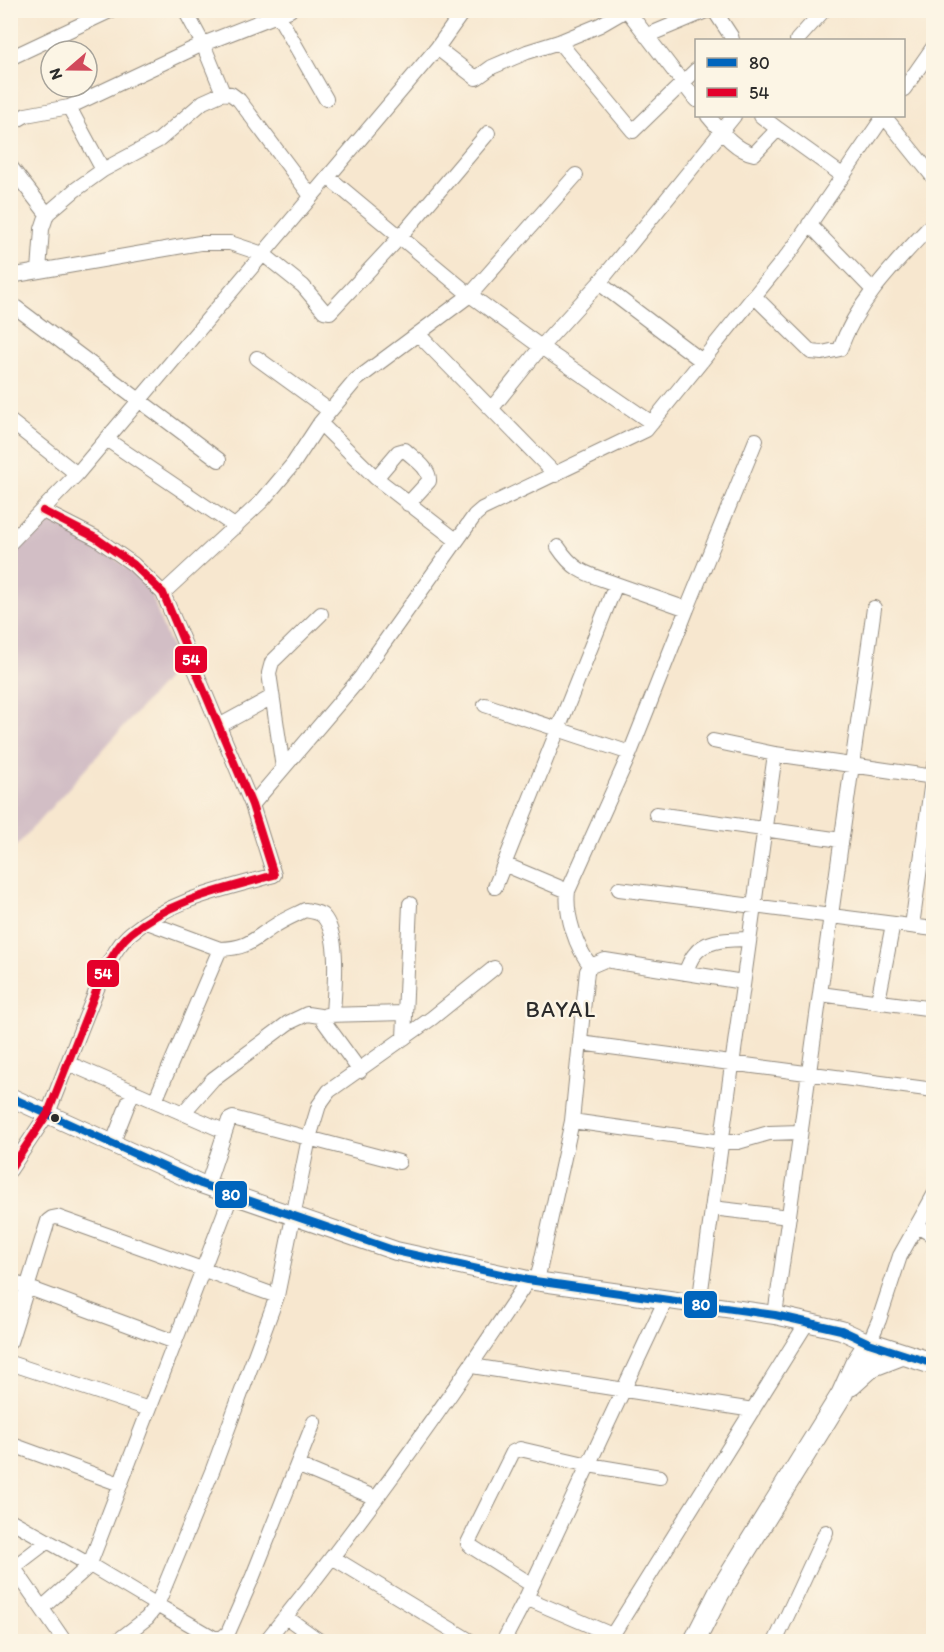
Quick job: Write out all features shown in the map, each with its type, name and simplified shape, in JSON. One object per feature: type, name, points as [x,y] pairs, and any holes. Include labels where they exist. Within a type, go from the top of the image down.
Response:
[{"type":"main road","points":[[694,1641],[719,1593],[842,1394],[855,1365],[869,1343],[933,1364]]},
{"type":"main road","points":[[842,1394],[873,1366],[903,1354]]},
{"type":"street","points":[[10,58],[112,10]]},
{"type":"street","points":[[185,10],[203,44],[223,93]]},
{"type":"street","points":[[13,536],[43,511],[76,474],[437,48],[464,10]]},
{"type":"street","points":[[437,48],[476,78],[492,67],[600,25],[626,10],[695,99]]},
{"type":"street","points":[[646,36],[708,10]]},
{"type":"street","points":[[714,10],[732,39]]},
{"type":"street","points":[[10,124],[26,115],[69,107],[203,44],[284,13],[326,99]]},
{"type":"street","points":[[798,39],[817,13]]},
{"type":"street","points":[[559,42],[633,131],[695,71]]},
{"type":"street","points":[[905,86],[933,46]]},
{"type":"street","points":[[39,271],[42,230],[47,214],[103,170],[159,140],[203,102],[223,93],[231,94],[239,100],[311,196]]},
{"type":"street","points":[[69,107],[103,170]]},
{"type":"street","points":[[709,117],[721,131],[747,152],[754,154],[778,129]]},
{"type":"street","points":[[492,408],[541,347],[599,283],[733,117]]},
{"type":"street","points":[[762,117],[842,175]]},
{"type":"street","points":[[252,805],[362,677],[470,519],[482,509],[638,435],[652,423],[794,247],[883,117]]},
{"type":"street","points":[[885,117],[933,178]]},
{"type":"street","points":[[10,276],[200,243],[230,243],[263,254],[303,286],[324,311],[330,312],[400,237],[488,133]]},
{"type":"street","points":[[10,166],[47,214]]},
{"type":"street","points":[[163,593],[236,526],[276,485],[320,423],[356,380],[470,295],[576,174]]},
{"type":"street","points":[[328,177],[470,295],[652,423]]},
{"type":"street","points":[[754,296],[812,352],[822,353],[840,349],[847,329],[873,290],[933,222]]},
{"type":"street","points":[[809,224],[873,290]]},
{"type":"street","points":[[599,283],[702,361]]},
{"type":"street","points":[[10,303],[219,460]]},
{"type":"street","points":[[418,334],[556,475]]},
{"type":"street","points":[[257,358],[330,411]]},
{"type":"street","points":[[10,421],[76,474]]},
{"type":"street","points":[[320,423],[376,478],[456,540]]},
{"type":"street","points":[[106,439],[236,526]]},
{"type":"street","points":[[591,966],[574,933],[569,917],[568,891],[630,753],[756,440]]},
{"type":"street","points":[[376,478],[398,452],[405,450],[428,471],[430,477],[408,504]]},
{"type":"street","points":[[10,1170],[48,1113],[104,971],[117,949],[131,933],[187,901],[274,875],[252,805],[163,593],[133,564],[96,538],[43,511]]},
{"type":"street","points":[[558,547],[565,559],[577,570],[687,609]]},
{"type":"street","points":[[495,887],[506,865],[616,584]]},
{"type":"street","points":[[775,1315],[874,608]]},
{"type":"street","points":[[283,768],[268,673],[272,662],[321,614]]},
{"type":"street","points":[[219,726],[272,697]]},
{"type":"street","points":[[485,705],[630,753]]},
{"type":"street","points":[[713,741],[775,754],[933,773],[928,849],[912,926]]},
{"type":"street","points":[[699,1304],[775,754]]},
{"type":"street","points":[[656,814],[842,840]]},
{"type":"street","points":[[506,865],[568,891]]},
{"type":"street","points":[[619,889],[933,929]]},
{"type":"street","points":[[404,1038],[410,904]]},
{"type":"street","points":[[147,922],[220,949],[245,946],[263,936],[273,926],[305,909],[321,914],[330,926],[334,945],[327,1015],[360,1071]]},
{"type":"street","points":[[878,1001],[893,924]]},
{"type":"street","points":[[685,973],[694,954],[705,945],[725,940],[749,939]]},
{"type":"street","points":[[155,1101],[220,949]]},
{"type":"street","points":[[265,1641],[376,1498],[532,1280],[572,1121],[587,971],[591,966],[604,960],[743,982]]},
{"type":"street","points":[[116,1641],[147,1618],[157,1605],[213,1469],[277,1296],[309,1138],[322,1098],[494,968]]},
{"type":"street","points":[[820,994],[933,1009]]},
{"type":"street","points":[[183,1113],[213,1079],[288,1023],[307,1014],[405,1012]]},
{"type":"street","points":[[580,1043],[933,1090]]},
{"type":"street","points":[[68,1063],[224,1131]]},
{"type":"street","points":[[113,1142],[133,1091]]},
{"type":"street","points":[[10,1097],[231,1196],[294,1215],[396,1251],[532,1280],[808,1321],[841,1330],[869,1343],[900,1256],[933,1195]]},
{"type":"street","points":[[207,1186],[224,1131],[229,1120],[233,1118],[399,1162]]},
{"type":"street","points":[[572,1121],[721,1142],[738,1142],[769,1133],[800,1132]]},
{"type":"street","points":[[42,1608],[90,1565],[231,1196]]},
{"type":"street","points":[[712,1208],[789,1217]]},
{"type":"street","points":[[10,1342],[48,1221],[57,1217],[277,1296]]},
{"type":"street","points":[[916,1226],[933,1236]]},
{"type":"street","points":[[10,1281],[175,1342]]},
{"type":"street","points":[[503,1641],[526,1598],[666,1299]]},
{"type":"street","points":[[526,1598],[610,1638],[808,1321]]},
{"type":"street","points":[[10,1363],[149,1410]]},
{"type":"street","points":[[472,1366],[753,1410]]},
{"type":"street","points":[[10,1521],[214,1638],[222,1638],[228,1633],[314,1422]]},
{"type":"street","points":[[10,1444],[120,1484]]},
{"type":"street","points":[[532,1585],[468,1543],[513,1452],[520,1449],[589,1465],[660,1477]]},
{"type":"street","points":[[297,1465],[376,1498]]},
{"type":"street","points":[[775,1641],[826,1532]]},
{"type":"street","points":[[48,1541],[12,1569],[65,1641]]},
{"type":"street","points":[[332,1557],[472,1641]]},
{"type":"street","points":[[285,1617],[321,1641]]},
{"type":"shaded area","points":[[47,519],[98,545],[149,586],[163,628],[179,665],[11,852],[11,558]]},
{"type":"transit line","name":"54","points":[[10,1170],[48,1113],[104,971],[123,941],[147,921],[181,903],[274,875],[252,805],[163,593],[133,564],[96,538],[43,511]]},
{"type":"transit line","name":"80","points":[[10,1097],[201,1184],[396,1251],[528,1280],[775,1315],[841,1330],[869,1343],[934,1364]]},
{"type":"district","name":"BAYAL","points":[[561,1009]]}]
